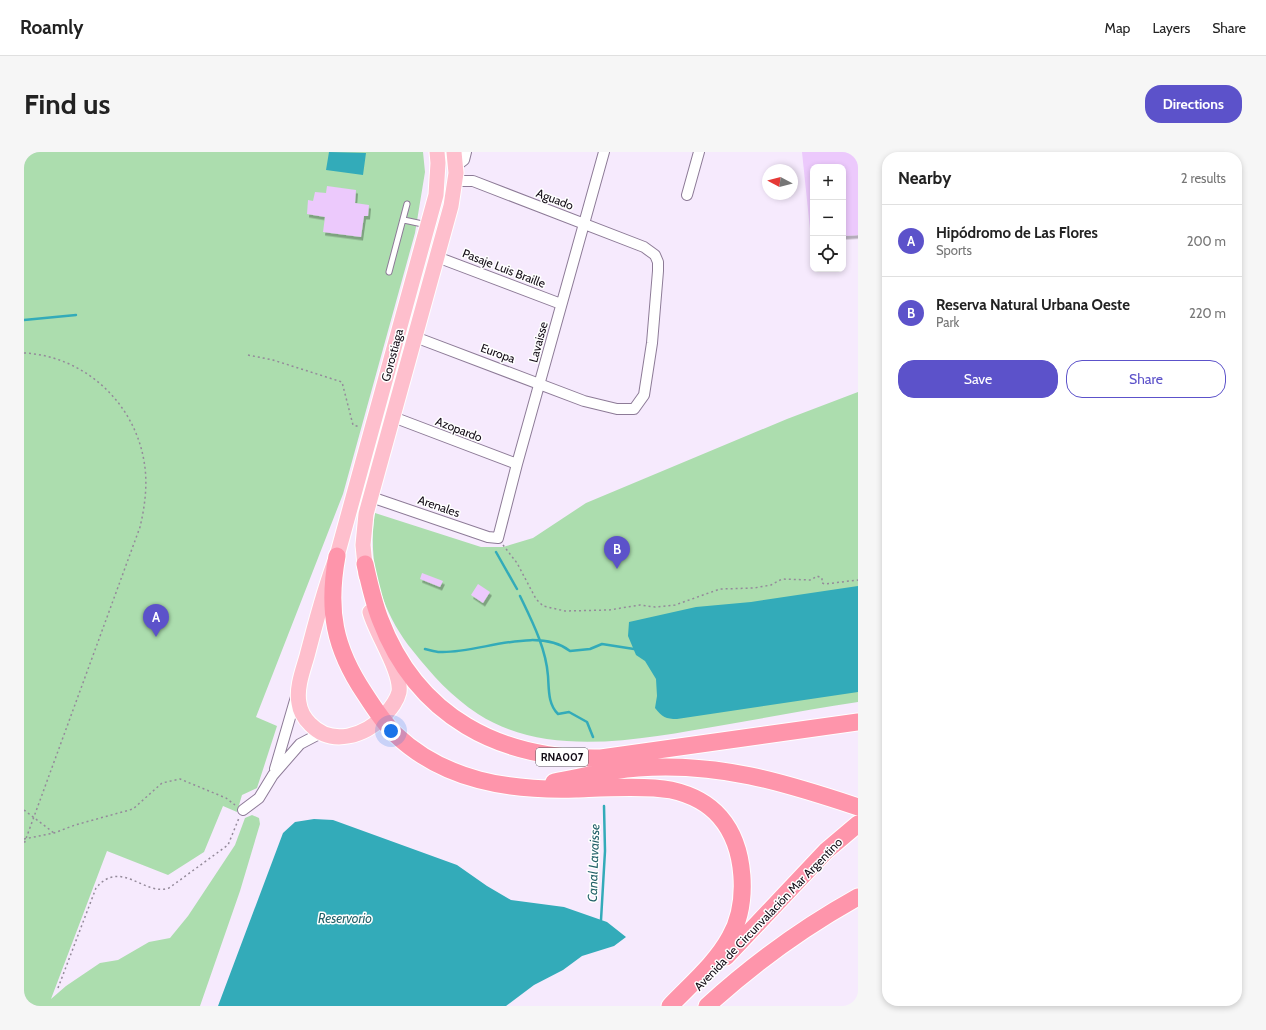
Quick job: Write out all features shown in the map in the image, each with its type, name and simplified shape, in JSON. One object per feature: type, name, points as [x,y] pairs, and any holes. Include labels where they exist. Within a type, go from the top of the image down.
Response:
[{"type":"highway","name":"RNA007","points":[[337,556],[332,592],[335,627],[351,670],[381,719],[406,744],[448,770],[478,781],[520,787],[620,770],[698,768],[759,777],[858,807]]},
{"type":"highway","name":"RNA007","points":[[365,564],[380,620],[393,646],[411,676],[424,691],[462,723],[486,738],[511,747],[558,757],[601,758],[858,722]]},
{"type":"highway","points":[[520,787],[669,790],[698,800],[722,818],[736,848],[741,868],[742,891],[739,913],[731,936],[718,956],[670,1006]]},
{"type":"highway","name":"Avenida de Circunvalación Mar Argentino","points":[[680,1006],[826,851],[855,826]]},
{"type":"highway","points":[[707,1006],[731,984],[792,938],[858,897]]},
{"type":"main road","name":"Gorostiaga","points":[[437,152],[438,180],[428,225],[337,556],[324,592],[299,688],[299,704],[302,714],[314,728],[329,736],[346,737],[368,728],[381,719],[397,699],[399,682],[371,617],[368,604],[364,534],[371,497],[451,206],[455,181],[455,159]]},
{"type":"main road","points":[[404,311],[421,316]]},
{"type":"street","name":"Gorostiaga","points":[[455,159],[464,160],[466,152]]},
{"type":"street","name":"Lavaisse","points":[[498,538],[517,464],[604,152]]},
{"type":"street","points":[[687,195],[699,152]]},
{"type":"street","name":"Aguado","points":[[455,181],[473,181],[644,247],[655,255],[658,262],[658,271],[652,343],[644,395],[634,409],[617,409]]},
{"type":"street","name":"Pasaje Luis Braille","points":[[437,257],[561,304]]},
{"type":"street","name":"Europa","points":[[415,337],[540,383],[584,401],[617,409]]},
{"type":"street","name":"Azopardo","points":[[393,418],[517,464]]},
{"type":"street","name":"Arenales","points":[[371,497],[488,537],[498,538]]},
{"type":"street","points":[[273,775],[299,688]]},
{"type":"street","points":[[243,810],[259,798],[273,775],[300,744],[322,733]]},
{"type":"lane","points":[[389,272],[407,204]]},
{"type":"lane","points":[[404,220],[428,225]]},
{"type":"path","points":[[24,353],[51,356],[65,362],[81,370],[110,393],[128,416],[133,426],[144,461],[146,476],[145,503],[140,527],[24,844]]},
{"type":"path","points":[[248,355],[273,360],[342,382],[353,425],[371,431]]},
{"type":"path","points":[[498,538],[517,563],[536,599],[543,606],[565,611],[609,610],[640,605],[655,607],[675,605],[720,589],[754,588],[770,585],[782,579],[811,580],[818,576],[822,578],[822,583],[825,584],[858,580]]},
{"type":"path","points":[[25,839],[54,833],[75,825],[133,809],[162,783],[180,780],[226,798],[243,810],[228,844],[169,888],[161,890],[121,877],[107,878],[102,882],[96,888],[58,988]]},
{"type":"path","points":[[24,810],[34,816],[54,833]]},
{"type":"green space","points":[[24,152],[423,152],[425,172],[415,233],[343,494],[256,717],[277,726],[257,788],[242,795],[237,812],[223,806],[204,852],[168,875],[107,851],[51,999],[66,986],[100,963],[118,960],[149,942],[170,938],[188,916],[235,845],[245,818],[252,815],[259,818],[260,824],[240,891],[200,1006],[24,1006]]},
{"type":"green space","points":[[858,392],[858,702],[694,730],[631,739],[599,742],[567,741],[536,737],[506,728],[478,714],[459,700],[420,660],[392,620],[379,586],[375,568],[373,532],[375,513],[481,547],[503,547],[533,538],[586,503],[787,419]]},
{"type":"water","points":[[329,152],[366,153],[363,175],[326,170]]},
{"type":"water","points":[[858,586],[858,692],[677,719],[664,717],[655,708],[657,696],[656,679],[645,661],[636,655],[628,636],[629,622],[696,607],[751,602]]},
{"type":"water","name":"Reservorio","points":[[314,819],[333,820],[457,865],[487,886],[511,900],[564,907],[607,922],[626,937],[614,946],[582,956],[563,970],[534,985],[506,1006],[218,1006],[283,833],[295,822]]},
{"type":"building","points":[[802,152],[858,152],[858,235],[846,236],[846,164],[810,164],[810,229]]},
{"type":"building","points":[[327,186],[356,190],[355,203],[369,205],[368,216],[364,216],[361,237],[323,232],[325,217],[307,214],[308,200],[313,201],[315,192],[326,193]]},
{"type":"building","points":[[422,573],[443,581],[440,587],[420,579]]},
{"type":"building","points":[[478,584],[490,592],[483,603],[471,595]]},
{"type":"waterway","points":[[24,320],[76,315]]},
{"type":"waterway","name":"Canal Lavaisse","points":[[496,552],[517,589]]},
{"type":"waterway","name":"Canal Lavaisse","points":[[520,596],[538,635],[544,655],[547,666],[552,706],[558,714],[569,712],[587,722],[593,737]]},
{"type":"waterway","points":[[425,649],[438,652],[455,651],[524,640],[541,640],[556,644],[570,651],[590,649],[602,644],[634,649]]},
{"type":"waterway","name":"Canal Lavaisse","points":[[601,920],[605,851],[604,806]]},
{"type":"place","name":"Reserva Natural Urbana Oeste","points":[[617,569]]},
{"type":"place","name":"Hipódromo de Las Flores","points":[[156,637]]}]
